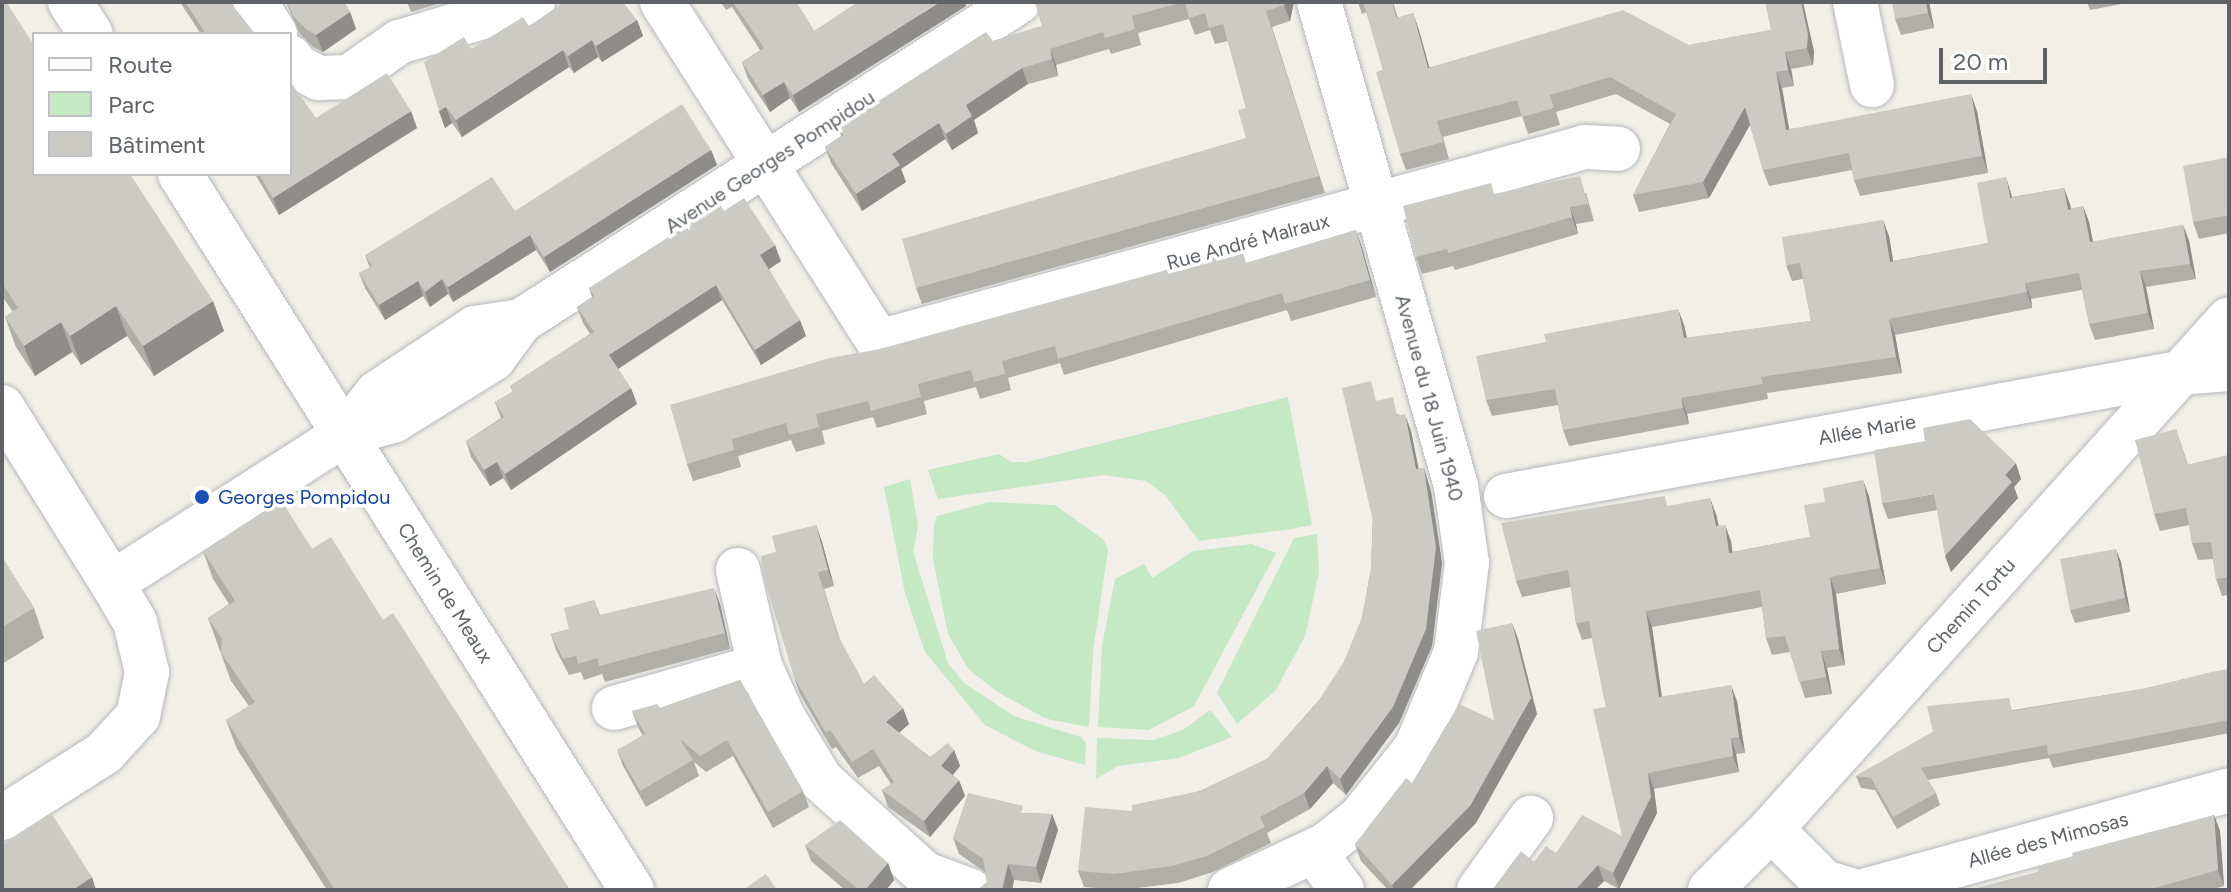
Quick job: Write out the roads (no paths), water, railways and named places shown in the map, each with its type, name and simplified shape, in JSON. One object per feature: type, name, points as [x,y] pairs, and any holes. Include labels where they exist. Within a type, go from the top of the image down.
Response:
[{"type":"street","points":[[70,2],[90,32]]},
{"type":"street","points":[[255,2],[274,32]]},
{"type":"street","points":[[292,60],[296,66],[319,78],[349,77],[399,42],[533,2]]},
{"type":"street","points":[[662,2],[767,164]]},
{"type":"street","name":"Avenue Georges Pompidou","points":[[112,583],[345,434],[377,393],[475,328],[521,321],[1018,2]]},
{"type":"street","name":"Avenue du 18 Juin 1940","points":[[1230,890],[1315,853],[1360,818],[1416,748],[1456,652],[1467,563],[1456,486],[1319,2]]},
{"type":"street","points":[[1855,2],[1871,86]]},
{"type":"street","name":"Rue André Malraux","points":[[767,164],[879,342],[1377,207],[1585,147],[1618,149]]},
{"type":"street","name":"Chemin de Meaux","points":[[181,176],[632,890]]},
{"type":"street","name":"Chemin Tortu","points":[[1710,890],[1771,829],[2229,319]]},
{"type":"street","name":"Allée Marie","points":[[1506,496],[2178,373],[2229,369]]},
{"type":"street","points":[[2,407],[135,622],[147,672],[138,716],[104,753],[2,818]]},
{"type":"street","points":[[738,570],[760,666],[783,717],[821,780],[918,882],[969,890]]},
{"type":"street","points":[[614,708],[760,666]]},
{"type":"street","name":"Allée des Mimosas","points":[[1867,890],[2229,790]]},
{"type":"street","points":[[1479,890],[1531,818]]},
{"type":"street","points":[[1771,829],[1824,882],[1850,890]]},
{"type":"street","points":[[1315,853],[1342,890]]},
{"type":"place","name":"Georges Pompidou","points":[[202,497]]}]
